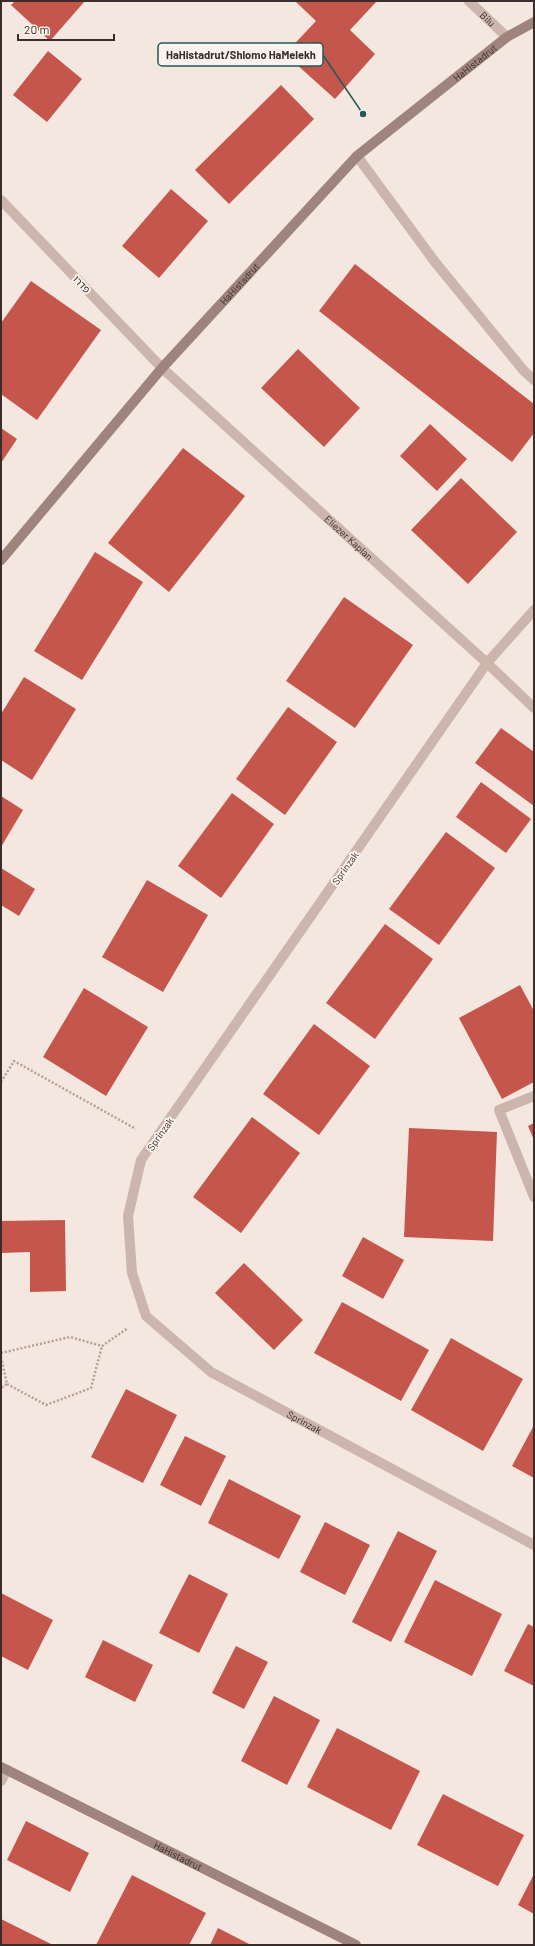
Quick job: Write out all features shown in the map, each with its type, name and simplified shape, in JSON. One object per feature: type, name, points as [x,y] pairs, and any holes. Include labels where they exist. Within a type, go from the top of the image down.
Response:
[{"type":"street","name":"Bilu","points":[[469,1],[507,37]]},
{"type":"street","name":"HaHistadrut","points":[[1,560],[162,368],[357,156],[507,37],[534,22]]},
{"type":"street","points":[[357,156],[435,262],[524,371],[534,380]]},
{"type":"street","name":"פדרו","points":[[1,200],[162,368]]},
{"type":"street","name":"Eliezer Kaplan","points":[[162,368],[487,663],[534,708]]},
{"type":"street","name":"Sprinzak","points":[[534,610],[487,663],[141,1160],[128,1216],[132,1273],[146,1316],[211,1372],[534,1545]]},
{"type":"street","points":[[534,1096],[499,1110],[534,1197]]},
{"type":"street","name":"HaHistadrut","points":[[4,1768],[356,1945]]},
{"type":"street","points":[[1,1781],[4,1768]]},
{"type":"path","points":[[1,1082],[14,1061],[155,1140]]},
{"type":"path","points":[[1,1357],[7,1384],[46,1405],[91,1388],[102,1346],[146,1316]]},
{"type":"path","points":[[1,1352],[70,1337],[102,1346]]},
{"type":"path","points":[[1,1388],[7,1384]]},
{"type":"building","points":[[15,1],[85,1],[50,41],[11,5]]},
{"type":"building","points":[[295,1],[377,1],[350,30],[375,54],[335,99],[285,54],[316,21]]},
{"type":"building","points":[[48,51],[82,79],[47,122],[13,95]]},
{"type":"building","points":[[281,85],[314,119],[229,204],[195,170]]},
{"type":"building","points":[[171,189],[208,221],[159,278],[122,246]]},
{"type":"building","points":[[355,264],[534,404],[534,433],[512,462],[319,311]]},
{"type":"building","points":[[31,281],[101,330],[37,420],[1,394],[1,323]]},
{"type":"building","points":[[298,349],[360,408],[324,447],[261,388]]},
{"type":"building","points":[[430,424],[467,459],[437,491],[400,456]]},
{"type":"building","points":[[1,428],[17,439],[1,463]]},
{"type":"building","points":[[183,448],[245,496],[169,592],[108,543]]},
{"type":"building","points":[[461,478],[517,532],[468,584],[411,530]]},
{"type":"building","points":[[95,552],[143,582],[82,680],[34,651]]},
{"type":"building","points":[[344,597],[413,645],[355,728],[286,681]]},
{"type":"building","points":[[24,677],[76,709],[32,780],[1,760],[1,714]]},
{"type":"building","points":[[288,707],[337,742],[285,815],[236,779]]},
{"type":"building","points":[[501,728],[534,752],[534,806],[475,763]]},
{"type":"building","points":[[481,782],[531,819],[506,853],[456,817]]},
{"type":"building","points":[[232,793],[274,824],[221,898],[178,866]]},
{"type":"building","points":[[1,796],[23,810],[1,847]]},
{"type":"building","points":[[446,832],[495,868],[439,945],[389,909]]},
{"type":"building","points":[[1,868],[35,889],[19,916],[1,905]]},
{"type":"building","points":[[147,880],[208,915],[163,992],[102,957]]},
{"type":"building","points":[[385,924],[433,959],[375,1039],[326,1003]]},
{"type":"building","points":[[520,985],[534,1011],[534,1082],[502,1099],[459,1018]]},
{"type":"building","points":[[84,988],[148,1027],[106,1096],[43,1057]]},
{"type":"building","points":[[314,1024],[370,1066],[319,1135],[263,1094]]},
{"type":"building","points":[[252,1117],[300,1153],[241,1233],[193,1197]]},
{"type":"building","points":[[534,1123],[534,1140],[528,1126]]},
{"type":"building","points":[[409,1128],[497,1132],[493,1241],[404,1237]]},
{"type":"building","points":[[65,1220],[66,1291],[30,1292],[30,1252],[1,1253],[1,1221]]},
{"type":"building","points":[[363,1237],[404,1260],[383,1299],[342,1276]]},
{"type":"building","points":[[244,1263],[303,1320],[274,1350],[215,1293]]},
{"type":"building","points":[[342,1302],[429,1350],[401,1401],[314,1353]]},
{"type":"building","points":[[451,1338],[523,1379],[483,1451],[411,1410]]},
{"type":"building","points":[[126,1389],[177,1415],[143,1483],[91,1457]]},
{"type":"building","points":[[534,1425],[534,1478],[512,1466]]},
{"type":"building","points":[[185,1436],[226,1456],[201,1506],[160,1485]]},
{"type":"building","points":[[229,1479],[301,1516],[279,1559],[208,1523]]},
{"type":"building","points":[[325,1522],[370,1545],[345,1595],[300,1572]]},
{"type":"building","points":[[398,1531],[437,1551],[391,1642],[352,1622]]},
{"type":"building","points":[[189,1574],[228,1594],[199,1653],[159,1633]]},
{"type":"building","points":[[435,1580],[502,1614],[472,1676],[404,1642]]},
{"type":"building","points":[[1,1593],[53,1620],[28,1670],[1,1656]]},
{"type":"building","points":[[528,1624],[534,1627],[534,1686],[504,1671]]},
{"type":"building","points":[[103,1640],[153,1665],[135,1702],[85,1677]]},
{"type":"building","points":[[236,1646],[268,1662],[244,1709],[212,1693]]},
{"type":"building","points":[[274,1696],[320,1720],[287,1785],[241,1761]]},
{"type":"building","points":[[337,1728],[420,1771],[391,1830],[307,1787]]},
{"type":"building","points":[[443,1794],[524,1835],[498,1886],[417,1845]]},
{"type":"building","points":[[26,1821],[89,1853],[70,1892],[7,1860]]},
{"type":"building","points":[[534,1874],[534,1914],[518,1905]]},
{"type":"building","points":[[132,1875],[206,1913],[189,1945],[96,1945]]},
{"type":"building","points":[[1,1919],[53,1945],[1,1945]]},
{"type":"building","points":[[218,1928],[251,1945],[210,1945]]},
{"type":"place","name":"HaHistadrut/Shlomo HaMelekh","points":[[363,114]]}]
